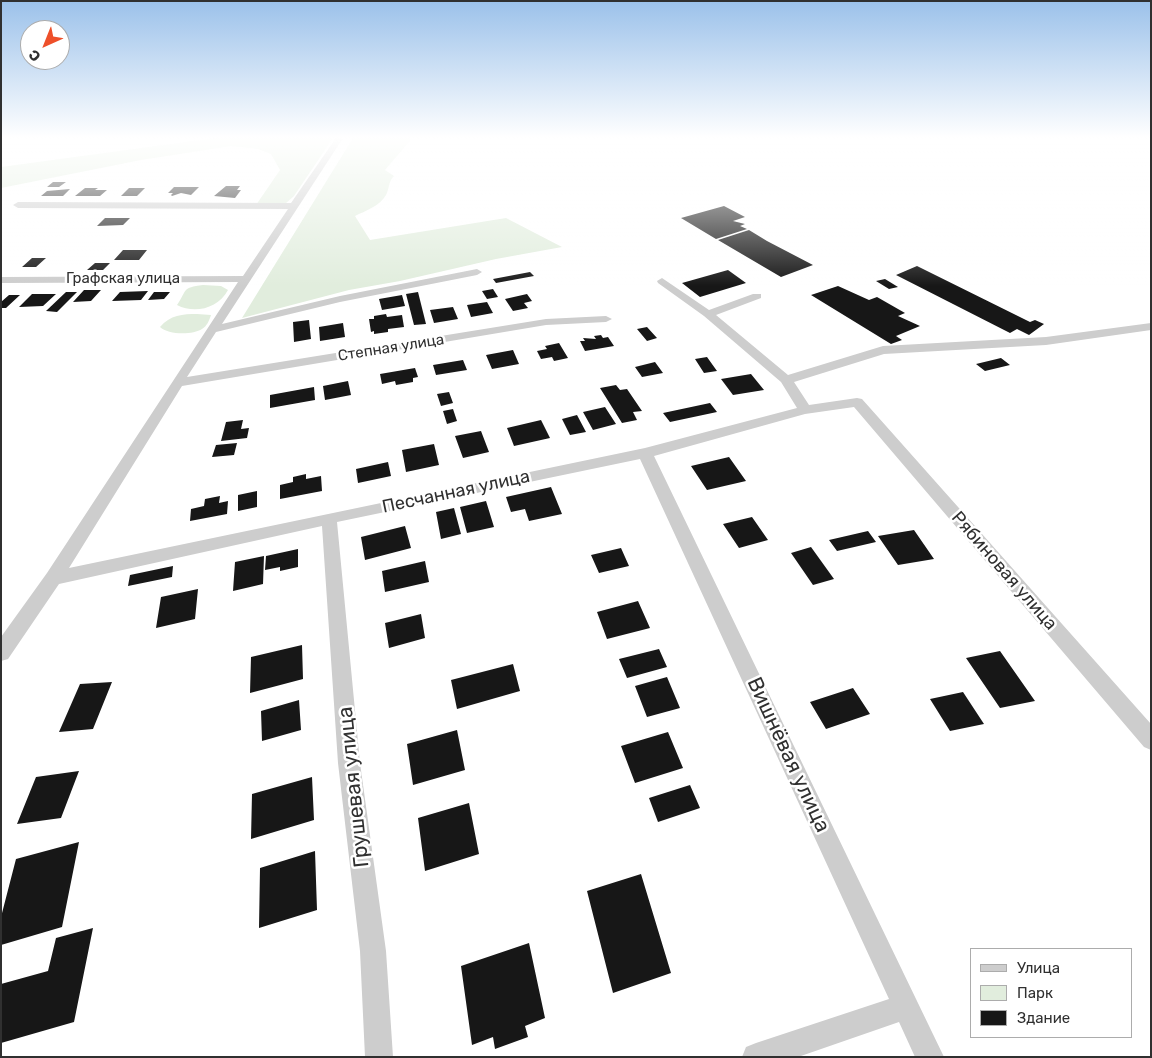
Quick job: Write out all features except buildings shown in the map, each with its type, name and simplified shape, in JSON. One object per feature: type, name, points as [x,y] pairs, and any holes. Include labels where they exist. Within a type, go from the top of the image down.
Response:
[{"type":"street","points":[[1,653],[53,578],[176,383],[306,187]]},
{"type":"street","points":[[18,205],[294,206]]},
{"type":"street","points":[[212,330],[340,299],[477,272]]},
{"type":"street","name":"Графская улица","points":[[1,280],[246,279]]},
{"type":"street","points":[[662,281],[708,314],[786,380],[805,410]]},
{"type":"street","points":[[708,314],[757,296]]},
{"type":"street","name":"Степная улица","points":[[176,383],[546,322],[606,319]]},
{"type":"street","points":[[786,380],[882,350],[1046,342],[1151,326]]},
{"type":"street","name":"Песчанная улица","points":[[53,578],[329,518],[645,453],[805,410],[857,402]]},
{"type":"street","name":"Рябиновая улица","points":[[857,402],[1151,740]]},
{"type":"street","name":"Вишнёвая улица","points":[[645,453],[930,1057]]},
{"type":"street","name":"Грушевая улица","points":[[329,518],[349,763],[373,951],[379,1057]]},
{"type":"street","points":[[756,1057],[906,1006]]},
{"type":"green space","points":[[268,187],[300,187],[285,204],[256,205]]},
{"type":"green space","points":[[323,187],[389,187],[380,202],[355,216],[370,240],[506,218],[562,247],[349,290],[242,318]]},
{"type":"green space","points":[[203,285],[221,286],[228,290],[218,302],[205,308],[191,309],[177,305],[188,288]]},
{"type":"green space","points":[[211,315],[207,325],[198,331],[174,333],[160,327],[168,320],[177,316]]}]
